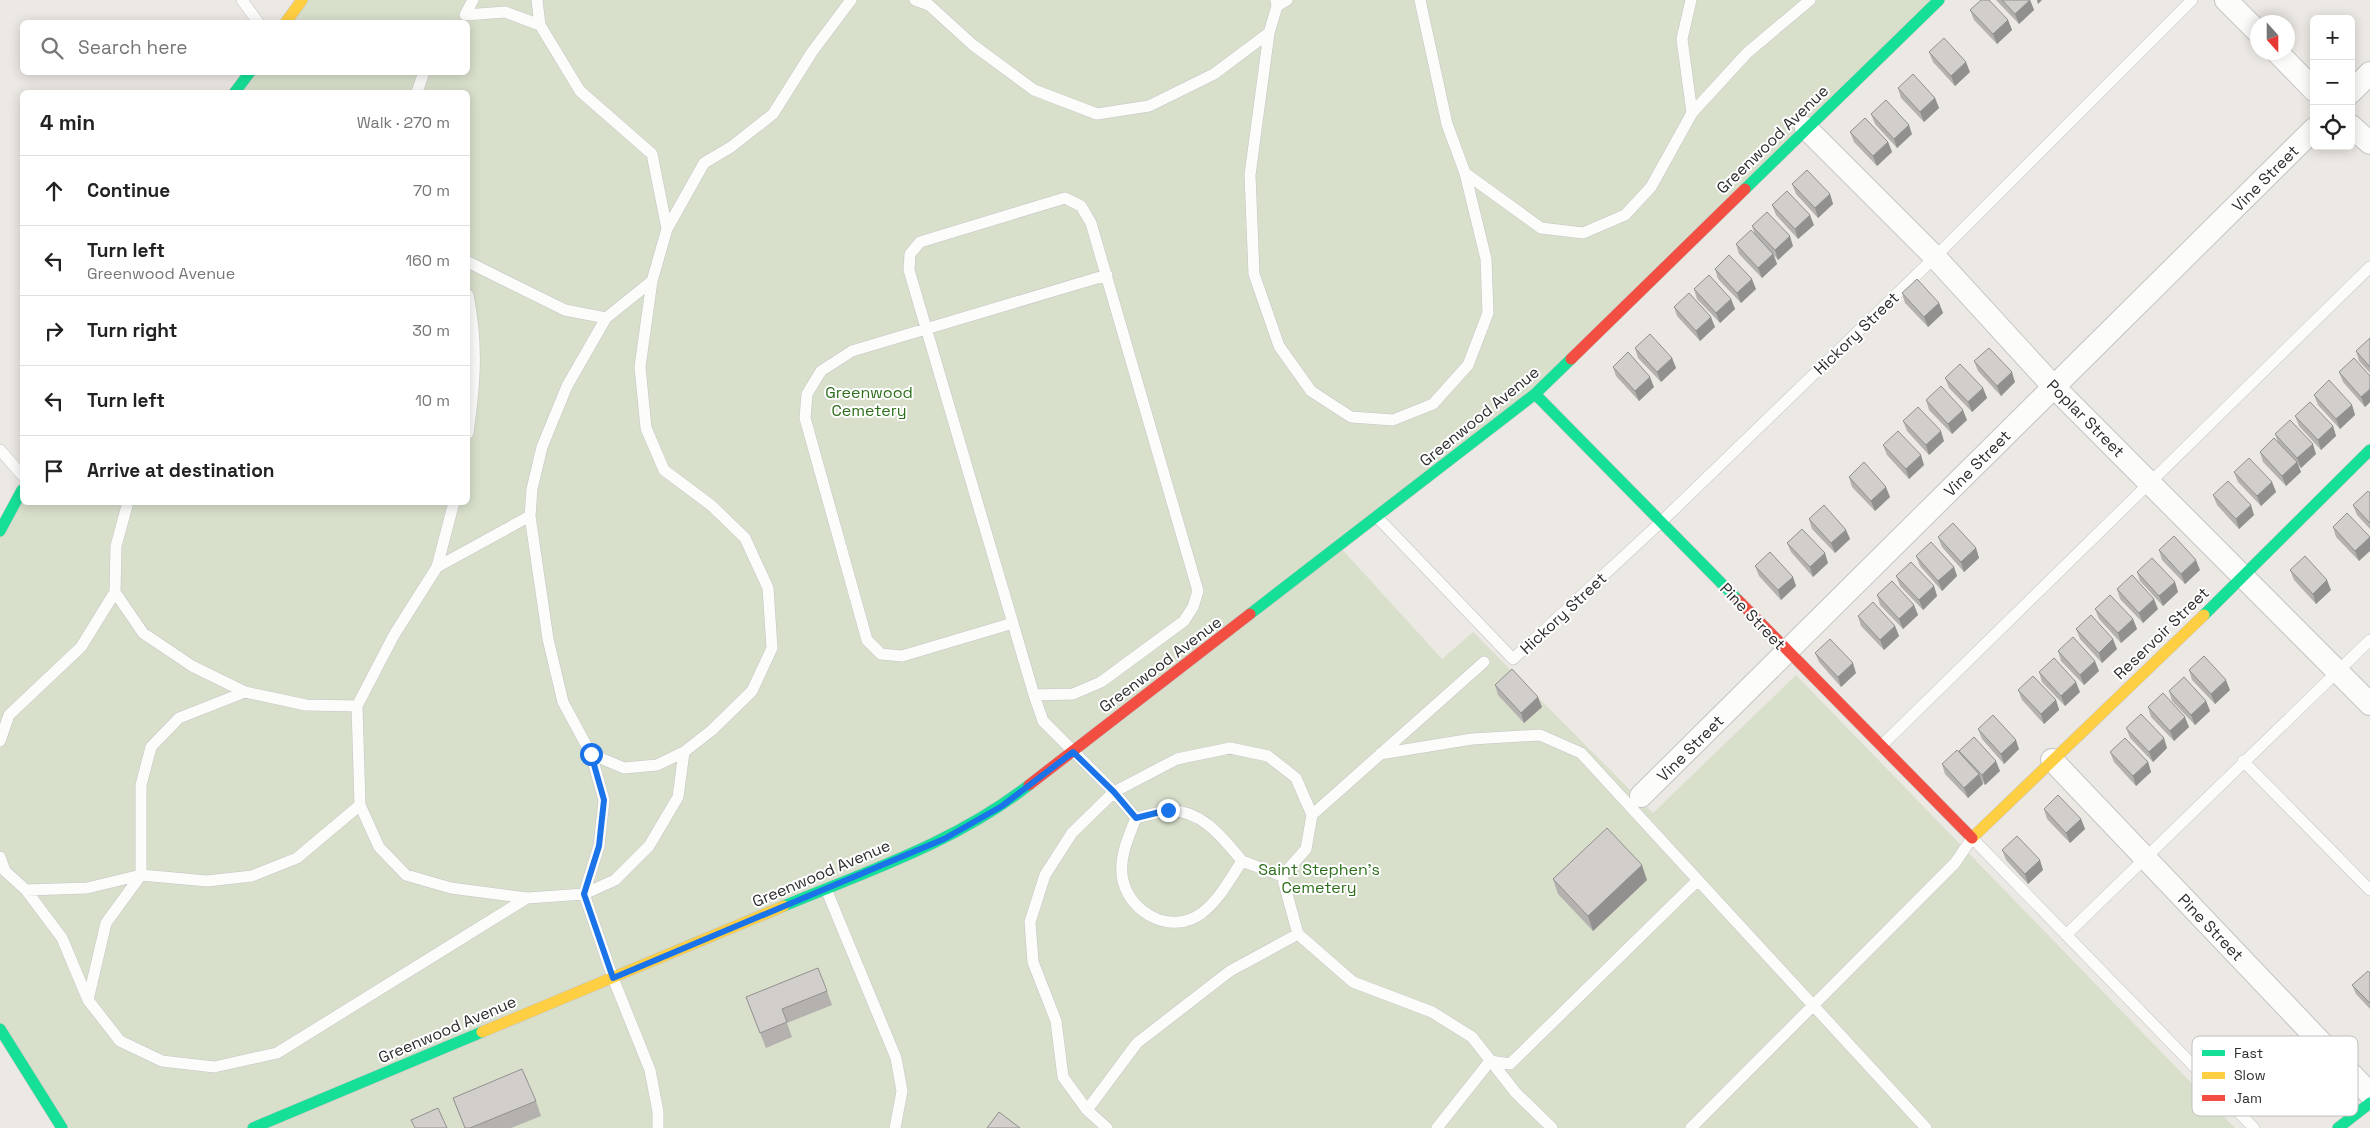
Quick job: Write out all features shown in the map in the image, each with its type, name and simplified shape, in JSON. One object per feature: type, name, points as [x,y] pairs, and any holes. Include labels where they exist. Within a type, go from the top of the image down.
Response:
[{"type":"street","points":[[287,20],[302,0]]},
{"type":"street","name":"Greenwood Avenue","points":[[253,1128],[944,839],[1002,806],[1378,518],[1535,394],[1939,0]]},
{"type":"street","points":[[2226,0],[2250,24]]},
{"type":"street","points":[[2285,60],[2310,86]]},
{"type":"street","points":[[2355,88],[2370,73]]},
{"type":"street","points":[[236,90],[248,75]]},
{"type":"street","name":"Poplar Street","points":[[1806,128],[1936,257],[2054,387],[2370,704]]},
{"type":"street","points":[[2355,130],[2370,144]]},
{"type":"street","name":"Vine Street","points":[[1641,796],[2310,133]]},
{"type":"street","name":"Pine Street","points":[[1535,394],[1972,838]]},
{"type":"street","name":"Reservoir Street","points":[[1972,838],[2244,576],[2370,450]]},
{"type":"street","points":[[0,531],[20,494]]},
{"type":"street","name":"Pine Street","points":[[2052,760],[2315,1036]]},
{"type":"street","points":[[0,1029],[4,1043],[62,1128]]},
{"type":"street","name":"Pine Street","points":[[2358,1081],[2370,1094]]},
{"type":"street","points":[[2358,1113],[2370,1104]]},
{"type":"street","points":[[2338,1128],[2354,1116]]},
{"type":"lane","points":[[242,0],[257,20]]},
{"type":"lane","points":[[461,18],[473,0]]},
{"type":"lane","points":[[537,0],[540,25],[580,91],[652,154],[667,229]]},
{"type":"lane","points":[[591,754],[624,768],[656,765],[684,752],[712,730],[752,691],[772,648],[768,588],[745,538],[712,506],[664,470],[646,428],[640,367],[652,280],[667,229],[704,163],[731,147],[773,114],[812,52],[851,0]]},
{"type":"lane","points":[[915,0],[929,5],[973,45],[1034,90],[1097,114],[1149,106],[1214,74],[1269,33]]},
{"type":"lane","points":[[1280,2],[1269,33],[1250,175],[1254,274],[1279,346],[1311,391],[1351,417],[1393,420],[1433,404],[1468,365],[1488,313],[1486,259],[1466,173],[1447,124],[1420,0]]},
{"type":"lane","points":[[1691,0],[1682,39],[1692,113]]},
{"type":"lane","points":[[1466,173],[1541,228],[1583,234],[1625,215],[1650,187],[1692,113],[1747,53],[1810,0]]},
{"type":"lane","name":"Hickory Street","points":[[1378,518],[1513,659],[1661,522],[1936,257],[2192,0]]},
{"type":"lane","points":[[461,18],[505,12],[540,25]]},
{"type":"lane","points":[[418,90],[423,75]]},
{"type":"lane","points":[[1034,695],[1073,694],[1101,682],[1184,621],[1193,607],[1198,591],[1091,224],[1081,206],[1066,198],[920,242],[910,254],[909,270],[1012,623],[1034,695],[1043,721],[1114,792],[1136,818]]},
{"type":"lane","points":[[470,263],[565,310],[606,318]]},
{"type":"lane","points":[[1881,746],[2370,267]]},
{"type":"lane","points":[[1012,623],[902,656],[881,654],[867,640],[805,418],[807,394],[821,371],[852,351],[1107,275]]},
{"type":"lane","points":[[652,280],[606,318],[567,386],[542,447],[532,489],[530,516],[548,639],[563,702],[591,754],[604,800],[599,846],[584,894],[613,978],[650,1070],[658,1112],[658,1128]]},
{"type":"lane","points":[[470,306],[474,328],[475,384],[470,419]]},
{"type":"lane","points":[[2,458],[20,473]]},
{"type":"lane","points":[[0,740],[9,715],[81,647],[116,592],[116,546],[127,505]]},
{"type":"lane","points":[[453,505],[437,566],[394,635],[358,706],[360,805],[379,847],[406,875],[451,888],[527,898],[584,894],[615,880],[649,846],[678,797],[684,752]]},
{"type":"lane","points":[[437,566],[530,516]]},
{"type":"lane","points":[[116,592],[143,632],[192,666],[245,692],[306,705],[358,706]]},
{"type":"lane","points":[[2066,935],[2144,857],[2370,640]]},
{"type":"lane","points":[[1312,815],[1484,662]]},
{"type":"lane","points":[[88,1000],[106,923],[141,875],[142,785],[151,747],[179,718],[245,692]]},
{"type":"lane","points":[[1380,754],[1472,739],[1540,736],[1581,752],[1926,1128]]},
{"type":"lane","points":[[1107,1128],[1087,1110],[1063,1077],[1056,1021],[1033,962],[1030,922],[1045,874],[1072,833],[1114,792],[1177,759],[1230,748],[1268,756],[1296,778],[1312,815],[1306,849],[1282,876]]},
{"type":"lane","points":[[2243,762],[2370,890]]},
{"type":"lane","points":[[26,890],[87,888],[141,875],[207,881],[252,876],[297,858],[360,805]]},
{"type":"lane","points":[[1136,818],[1168,810],[1195,816],[1220,834],[1242,860],[1282,876]]},
{"type":"lane","points":[[1136,818],[1122,854],[1123,880],[1133,904],[1153,919],[1177,923],[1201,913],[1223,892],[1242,860]]},
{"type":"lane","points":[[1691,1128],[1955,863],[1972,838],[2192,1064]]},
{"type":"lane","points":[[0,857],[5,871],[26,890],[62,938],[88,1000],[120,1041],[162,1061],[214,1067],[277,1053],[527,898]]},
{"type":"lane","points":[[1282,876],[1298,934],[1353,982],[1432,1012],[1472,1037],[1516,1093],[1552,1128]]},
{"type":"lane","points":[[1490,1060],[1510,1064],[1698,880]]},
{"type":"lane","points":[[826,889],[896,1058],[902,1091],[895,1128]]},
{"type":"lane","points":[[1087,1110],[1137,1043],[1230,971],[1298,934]]},
{"type":"lane","points":[[1437,1128],[1490,1060]]},
{"type":"lane","points":[[2242,1116],[2254,1128]]},
{"type":"green space","name":"Greenwood Cemetery","points":[[302,0],[1939,0],[1535,394],[1340,547],[1442,659],[1473,632],[1653,813],[1796,675],[2192,1084],[2192,1116],[2223,1116],[2235,1128],[62,1128],[0,1029],[0,531],[20,505],[470,505],[470,90],[237,90],[248,75],[470,75],[470,20],[287,20]]},
{"type":"building","points":[[1981,0],[1989,0],[2008,20],[1993,34],[1970,10]]},
{"type":"building","points":[[2002,0],[2030,0],[2015,14]]},
{"type":"building","points":[[1944,38],[1966,62],[1951,76],[1929,52]]},
{"type":"building","points":[[1913,74],[1935,98],[1920,112],[1898,88]]},
{"type":"building","points":[[1886,100],[1909,125],[1894,139],[1871,114]]},
{"type":"building","points":[[1865,118],[1888,142],[1873,156],[1850,132]]},
{"type":"building","points":[[1807,170],[1830,194],[1815,208],[1792,184]]},
{"type":"building","points":[[1787,191],[1810,215],[1795,229],[1772,205]]},
{"type":"building","points":[[1767,212],[1790,236],[1775,250],[1752,226]]},
{"type":"building","points":[[1751,230],[1773,254],[1758,268],[1736,244]]},
{"type":"building","points":[[1729,255],[1752,279],[1737,293],[1715,269]]},
{"type":"building","points":[[1709,275],[1731,299],[1716,313],[1694,289]]},
{"type":"building","points":[[1917,279],[1939,303],[1924,317],[1902,293]]},
{"type":"building","points":[[1689,293],[1711,317],[1696,331],[1674,307]]},
{"type":"building","points":[[1650,334],[1672,358],[1657,372],[1635,348]]},
{"type":"building","points":[[2370,338],[2370,367],[2356,351]]},
{"type":"building","points":[[1989,348],[2012,372],[1997,386],[1974,361]]},
{"type":"building","points":[[1628,352],[1650,377],[1635,391],[1613,367]]},
{"type":"building","points":[[2354,358],[2370,376],[2370,389],[2361,397],[2339,372]]},
{"type":"building","points":[[1960,364],[1983,388],[1968,402],[1945,378]]},
{"type":"building","points":[[2329,380],[2352,405],[2336,419],[2314,395]]},
{"type":"building","points":[[1941,386],[1963,410],[1948,424],[1926,400]]},
{"type":"building","points":[[2310,402],[2333,426],[2318,440],[2295,416]]},
{"type":"building","points":[[1918,407],[1941,431],[1926,445],[1903,421]]},
{"type":"building","points":[[2290,420],[2313,444],[2297,458],[2275,434]]},
{"type":"building","points":[[1898,431],[1921,455],[1906,469],[1883,445]]},
{"type":"building","points":[[2274,438],[2297,462],[2282,476],[2260,452]]},
{"type":"building","points":[[2249,458],[2272,482],[2257,496],[2234,472]]},
{"type":"building","points":[[1864,462],[1886,487],[1871,501],[1849,477]]},
{"type":"building","points":[[2228,481],[2251,505],[2236,519],[2213,495]]},
{"type":"building","points":[[2368,491],[2370,493],[2370,523],[2353,505]]},
{"type":"building","points":[[1824,505],[1846,530],[1831,543],[1809,519]]},
{"type":"building","points":[[2347,513],[2370,537],[2355,551],[2333,527]]},
{"type":"building","points":[[1953,523],[1976,548],[1961,562],[1938,537]]},
{"type":"building","points":[[1802,529],[1825,553],[1810,567],[1787,543]]},
{"type":"building","points":[[2174,536],[2196,560],[2181,574],[2159,550]]},
{"type":"building","points":[[1931,542],[1954,567],[1938,581],[1916,556]]},
{"type":"building","points":[[1770,552],[1793,577],[1778,590],[1755,566]]},
{"type":"building","points":[[2305,556],[2327,580],[2313,594],[2290,570]]},
{"type":"building","points":[[2152,558],[2175,582],[2159,596],[2137,572]]},
{"type":"building","points":[[1911,562],[1934,586],[1919,600],[1896,576]]},
{"type":"building","points":[[2132,575],[2154,599],[2139,613],[2117,589]]},
{"type":"building","points":[[1892,581],[1914,605],[1899,619],[1877,595]]},
{"type":"building","points":[[2110,595],[2133,619],[2118,633],[2095,609]]},
{"type":"building","points":[[1873,602],[1895,626],[1880,640],[1858,616]]},
{"type":"building","points":[[2091,615],[2113,639],[2099,653],[2076,629]]},
{"type":"building","points":[[2073,637],[2095,661],[2080,675],[2058,651]]},
{"type":"building","points":[[1830,639],[1853,663],[1838,677],[1815,653]]},
{"type":"building","points":[[2204,656],[2226,680],[2211,694],[2189,670]]},
{"type":"building","points":[[2054,658],[2076,682],[2061,696],[2039,672]]},
{"type":"building","points":[[1512,669],[1538,697],[1521,713],[1495,685]]},
{"type":"building","points":[[2033,676],[2056,700],[2041,714],[2018,690]]},
{"type":"building","points":[[2184,677],[2206,701],[2191,715],[2169,691]]},
{"type":"building","points":[[2163,693],[2185,717],[2170,731],[2148,707]]},
{"type":"building","points":[[2141,714],[2164,738],[2149,752],[2126,728]]},
{"type":"building","points":[[1993,715],[2016,740],[2001,754],[1978,729]]},
{"type":"building","points":[[1974,737],[1996,761],[1982,775],[1959,751]]},
{"type":"building","points":[[2125,738],[2148,762],[2133,776],[2110,752]]},
{"type":"building","points":[[1957,750],[1979,774],[1964,788],[1942,764]]},
{"type":"building","points":[[2058,795],[2081,819],[2066,833],[2044,809]]},
{"type":"building","points":[[1607,828],[1642,865],[1588,916],[1553,879]]},
{"type":"building","points":[[2017,836],[2040,860],[2025,874],[2002,850]]},
{"type":"building","points":[[818,968],[827,991],[782,1009],[787,1022],[760,1033],[746,997]]},
{"type":"building","points":[[2368,971],[2370,973],[2370,1003],[2352,985]]},
{"type":"building","points":[[522,1069],[536,1101],[470,1128],[465,1128],[453,1098]]},
{"type":"building","points":[[438,1108],[447,1128],[415,1128],[411,1120]]},
{"type":"building","points":[[999,1112],[1020,1128],[987,1128]]},
{"type":"traffic: fast","points":[[1745,189],[1939,0]]},
{"type":"traffic: fast","points":[[236,90],[248,75]]},
{"type":"traffic: fast","points":[[1250,614],[1535,394],[1571,359]]},
{"type":"traffic: fast","points":[[1535,394],[1738,600]]},
{"type":"traffic: fast","points":[[2204,615],[2370,450]]},
{"type":"traffic: fast","points":[[0,531],[20,494]]},
{"type":"traffic: fast","points":[[784,906],[911,854],[942,839],[972,823],[1029,785]]},
{"type":"traffic: fast","points":[[0,1029],[62,1128]]},
{"type":"traffic: fast","points":[[253,1128],[482,1032]]},
{"type":"traffic: fast","points":[[2358,1112],[2370,1103]]},
{"type":"traffic: fast","points":[[2338,1128],[2353,1116]]},
{"type":"traffic: slow","points":[[287,20],[302,0]]},
{"type":"traffic: slow","points":[[1972,838],[2204,615]]},
{"type":"traffic: slow","points":[[482,1032],[784,906]]},
{"type":"traffic: jam","points":[[1571,359],[1745,189]]},
{"type":"traffic: jam","points":[[1738,600],[1972,838]]},
{"type":"traffic: jam","points":[[1029,785],[1250,614]]},
{"type":"route","points":[[591,754],[604,800],[599,846],[584,894],[613,978],[944,839],[1002,806],[1073,752],[1114,792],[1136,818],[1168,810]]},
{"type":"park label","name":"Saint Stephen’s Cemetery","points":[[1319,878]]}]
